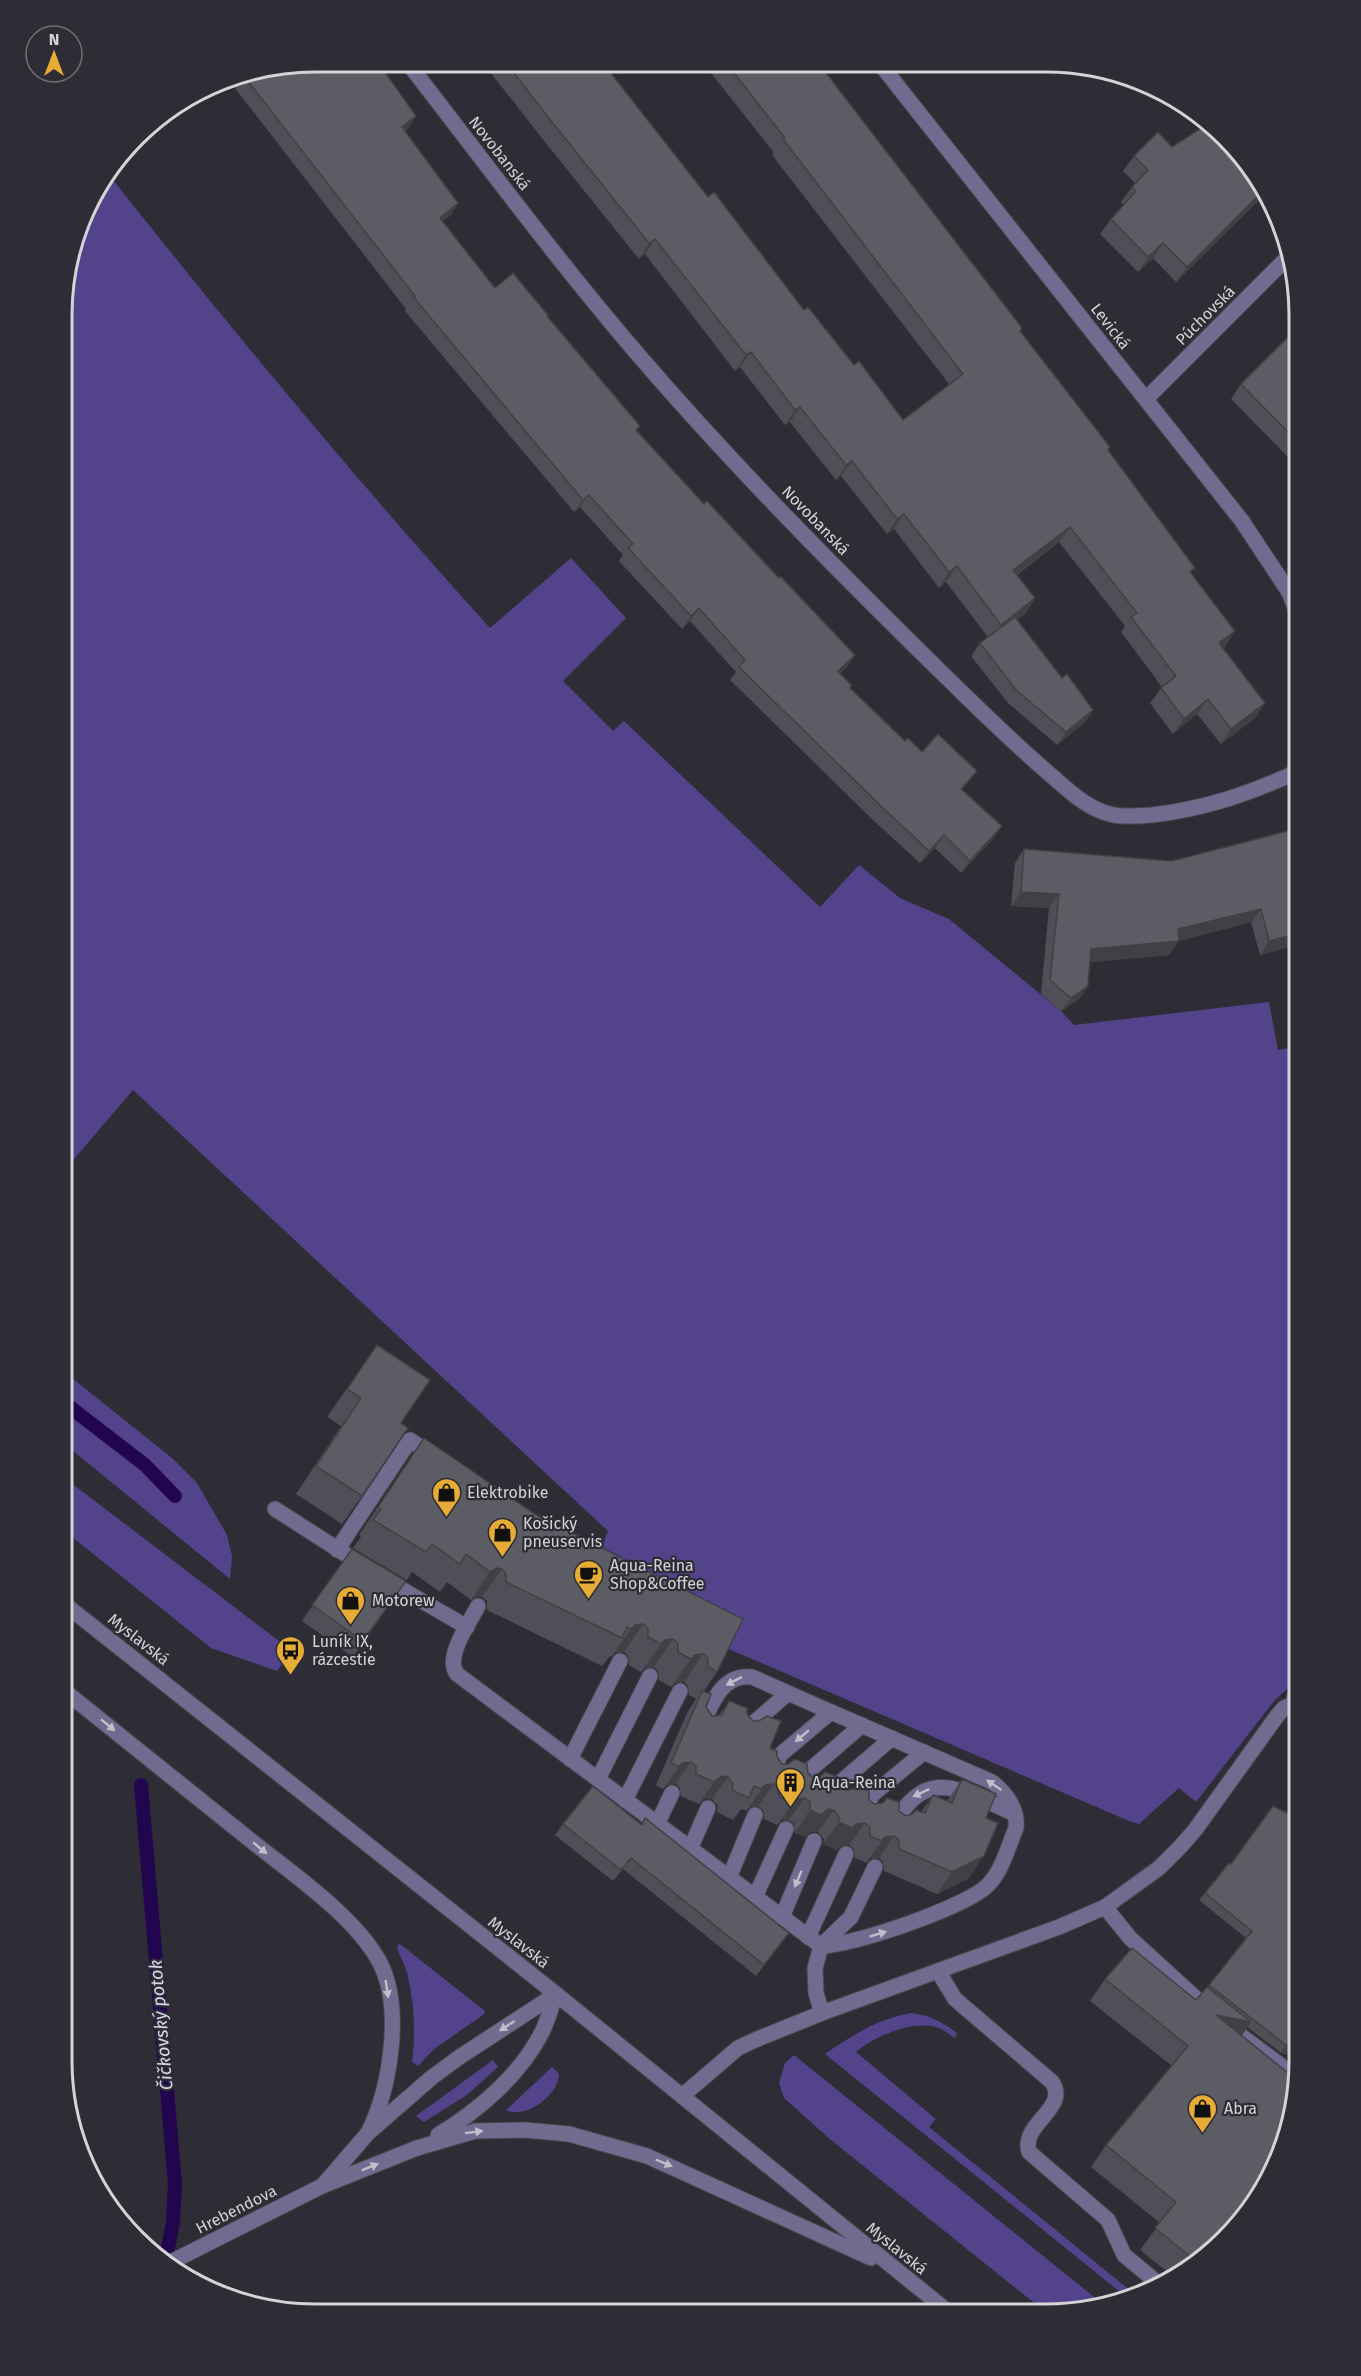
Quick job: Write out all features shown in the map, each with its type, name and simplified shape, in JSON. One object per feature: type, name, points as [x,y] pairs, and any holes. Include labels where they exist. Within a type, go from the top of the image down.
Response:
[{"type":"street","name":"Novobanská","points":[[415,72],[573,276],[657,376],[767,496],[907,639],[1016,745],[1067,789],[1104,813],[1144,816],[1180,812],[1218,804],[1289,775]]},
{"type":"street","name":"Levická","points":[[887,72],[1289,582]]},
{"type":"street","name":"Púchovská","points":[[1146,399],[1283,262]]},
{"type":"street","points":[[337,1550],[410,1440],[448,1466]]},
{"type":"street","points":[[275,1509],[337,1550],[467,1628]]},
{"type":"street","points":[[478,1606],[453,1654],[454,1671],[815,1941],[836,1945],[885,1931],[978,1894],[996,1874],[1016,1828],[1015,1814],[1005,1794],[992,1782],[752,1677],[734,1678],[715,1697],[700,1729]]},
{"type":"street","name":"Myslavská","points":[[72,1610],[556,1994],[938,2304]]},
{"type":"street","points":[[570,1759],[620,1661]]},
{"type":"street","points":[[598,1779],[650,1676]]},
{"type":"street","points":[[625,1800],[680,1691]]},
{"type":"street","points":[[741,1734],[788,1693]]},
{"type":"street","points":[[72,1697],[312,1889],[357,1930],[368,1944],[380,1962],[387,1981],[391,2031],[390,2060],[385,2087],[368,2133]]},
{"type":"street","points":[[682,2096],[738,2048],[822,2013],[1059,1927],[1105,1907],[1159,1868],[1180,1847],[1195,1830],[1277,1716],[1284,1708],[1289,1706]]},
{"type":"street","points":[[771,1777],[780,1755],[831,1712]]},
{"type":"street","points":[[801,1790],[811,1769],[862,1725]]},
{"type":"street","points":[[832,1803],[842,1782],[892,1738]]},
{"type":"street","points":[[862,1817],[872,1795],[924,1752]]},
{"type":"street","points":[[892,1828],[902,1808],[915,1795],[937,1787],[955,1788],[1015,1814]]},
{"type":"street","points":[[657,1824],[672,1793]]},
{"type":"street","points":[[690,1849],[708,1808]]},
{"type":"street","points":[[729,1878],[755,1815]]},
{"type":"street","points":[[756,1897],[786,1829]]},
{"type":"street","points":[[782,1917],[814,1840]]},
{"type":"street","points":[[822,2013],[816,1993],[815,1941],[846,1854]]},
{"type":"street","points":[[815,1941],[851,1917],[875,1867]]},
{"type":"street","points":[[1105,1907],[1130,1938],[1217,2018],[1288,2071]]},
{"type":"street","points":[[938,1971],[955,1999],[1052,2082],[1057,2090],[1057,2098],[1029,2137],[1029,2152],[1108,2220],[1124,2255],[1153,2279]]},
{"type":"street","points":[[322,2186],[368,2133],[458,2058],[556,1994]]},
{"type":"street","points":[[417,2148],[456,2123],[500,2087],[532,2048],[545,2025],[556,1994]]},
{"type":"street","points":[[417,2148],[475,2131],[525,2130],[569,2134],[647,2156],[891,2267]]},
{"type":"street","name":"Hrebendova","points":[[176,2260],[322,2186],[417,2148]]},
{"type":"shaded area","points":[[113,180],[296,405],[490,628],[571,558],[626,618],[563,681],[613,731],[624,721],[820,907],[859,865],[900,898],[949,919],[1061,1011],[1074,1025],[1269,1002],[1278,1050],[1289,1048],[1289,1688],[1275,1700],[1196,1802],[1179,1788],[1139,1824],[724,1647],[589,1580],[608,1531],[133,1090],[72,1161],[72,315],[74,284],[80,252],[97,208]]},
{"type":"shaded area","points":[[72,1378],[172,1458],[197,1483],[227,1535],[232,1556],[230,1579],[72,1450]]},
{"type":"shaded area","points":[[72,1484],[292,1651],[277,1671],[211,1648],[72,1537]]},
{"type":"shaded area","points":[[400,1944],[485,2011],[483,2015],[434,2049],[418,2066],[412,2062],[413,2005],[407,1972],[397,1945]]},
{"type":"shaded area","points":[[911,2013],[924,2015],[941,2022],[957,2033],[955,2038],[939,2028],[907,2027],[873,2040],[856,2052],[936,2119],[929,2127],[1129,2289],[1120,2292],[825,2054],[855,2034],[899,2015]]},
{"type":"shaded area","points":[[794,2055],[1096,2298],[1036,2304],[831,2140],[784,2098],[779,2083],[785,2063]]},
{"type":"shaded area","points":[[493,2060],[498,2067],[467,2095],[424,2122],[416,2116]]},
{"type":"shaded area","points":[[552,2067],[559,2074],[558,2082],[540,2104],[522,2112],[506,2110]]},
{"type":"building","points":[[385,72],[416,116],[402,127],[458,203],[440,218],[495,288],[513,273],[640,426],[636,430],[704,504],[707,501],[855,655],[838,671],[852,686],[850,688],[905,741],[908,738],[922,752],[938,734],[977,771],[961,789],[1002,826],[970,861],[944,835],[929,851],[739,667],[745,660],[699,608],[691,616],[628,548],[633,544],[589,495],[583,500],[414,298],[415,296],[248,81],[284,74]]},
{"type":"building","points":[[513,72],[610,72],[708,197],[714,192],[804,310],[808,307],[854,365],[859,361],[903,420],[963,374],[733,72],[825,72],[1022,328],[1020,331],[1110,447],[1108,450],[1195,568],[1190,572],[1235,631],[1219,643],[1265,703],[1231,729],[1208,699],[1184,719],[1161,688],[1176,676],[1131,617],[1137,613],[1070,527],[1013,570],[1035,598],[1001,625],[957,566],[949,572],[904,514],[897,519],[852,461],[846,465],[800,407],[795,410],[751,352],[746,355],[655,239],[649,243]]},
{"type":"building","points":[[1200,129],[1229,155],[1257,197],[1187,267],[1163,243],[1148,257],[1111,219],[1136,191],[1132,187],[1148,170],[1134,156],[1158,132],[1172,147]]},
{"type":"building","points":[[1289,336],[1289,433],[1241,384]]},
{"type":"building","points":[[1015,617],[1062,678],[1067,674],[1093,710],[1066,732],[1017,691],[980,643]]},
{"type":"building","points":[[1289,831],[1289,936],[1269,941],[1261,909],[1178,929],[1179,941],[1091,949],[1088,986],[1071,998],[1050,980],[1059,894],[1021,892],[1024,849],[1172,861]]},
{"type":"building","points":[[377,1345],[430,1380],[401,1423],[408,1428],[362,1496],[316,1466],[361,1398],[347,1389]]},
{"type":"building","points":[[424,1438],[535,1514],[743,1619],[717,1672],[708,1667],[708,1658],[703,1654],[695,1655],[691,1659],[678,1652],[678,1643],[673,1639],[665,1640],[661,1644],[648,1637],[648,1628],[643,1624],[635,1625],[631,1629],[627,1627],[622,1638],[506,1582],[506,1574],[502,1569],[497,1568],[490,1572],[466,1554],[460,1564],[432,1544],[426,1552],[373,1520],[381,1509],[378,1507]]},
{"type":"building","points":[[352,1549],[406,1581],[363,1641],[312,1605]]},
{"type":"building","points":[[702,1691],[711,1694],[706,1707],[712,1716],[722,1715],[729,1701],[747,1708],[747,1714],[753,1721],[759,1721],[767,1716],[781,1721],[770,1748],[777,1751],[777,1757],[782,1764],[788,1764],[795,1759],[807,1764],[808,1773],[813,1777],[821,1776],[825,1772],[838,1777],[839,1786],[844,1790],[853,1789],[856,1785],[869,1791],[869,1800],[874,1804],[883,1803],[887,1798],[899,1802],[899,1811],[906,1816],[916,1810],[925,1813],[933,1795],[952,1803],[962,1779],[996,1794],[986,1818],[998,1823],[984,1856],[952,1872],[899,1849],[899,1840],[894,1836],[885,1837],[882,1841],[870,1836],[870,1827],[865,1823],[856,1824],[852,1828],[839,1822],[839,1817],[834,1810],[828,1809],[821,1815],[810,1810],[810,1802],[805,1798],[796,1799],[793,1803],[779,1797],[778,1788],[774,1784],[765,1785],[761,1789],[754,1786],[749,1798],[732,1790],[733,1784],[728,1777],[722,1776],[714,1782],[696,1774],[696,1766],[691,1762],[682,1763],[679,1767],[671,1763]]},
{"type":"building","points":[[593,1786],[642,1825],[645,1818],[789,1933],[764,1965],[631,1858],[621,1870],[563,1824]]},
{"type":"building","points":[[1273,1806],[1289,1814],[1289,2046],[1209,1985],[1252,1931],[1205,1893],[1229,1863],[1231,1864]]},
{"type":"building","name":"Abra","points":[[1132,1948],[1196,2000],[1207,1987],[1251,2022],[1216,2015],[1288,2073],[1281,2124],[1264,2168],[1239,2209],[1218,2233],[1190,2257],[1155,2228],[1176,2202],[1106,2145],[1188,2046],[1105,1979]]},
{"type":"waterway","name":"Čičkovský potok","points":[[72,1409],[145,1465],[175,1496]]},
{"type":"waterway","name":"Čičkovský potok","points":[[141,1785],[175,2184],[173,2222],[167,2254]]},
{"type":"place","name":"Elektrobike","points":[[446,1518]]},
{"type":"place","name":"Košický pneuservis","points":[[502,1558]]},
{"type":"place","name":"Aqua-Reina Shop&Coffee","points":[[589,1600]]},
{"type":"place","name":"Motorew","points":[[351,1626]]},
{"type":"place","name":"Luník IX, rázcestie","points":[[291,1676]]},
{"type":"place","name":"Aqua-Reina","points":[[791,1808]]},
{"type":"place","name":"Abra","points":[[1203,2134]]}]
